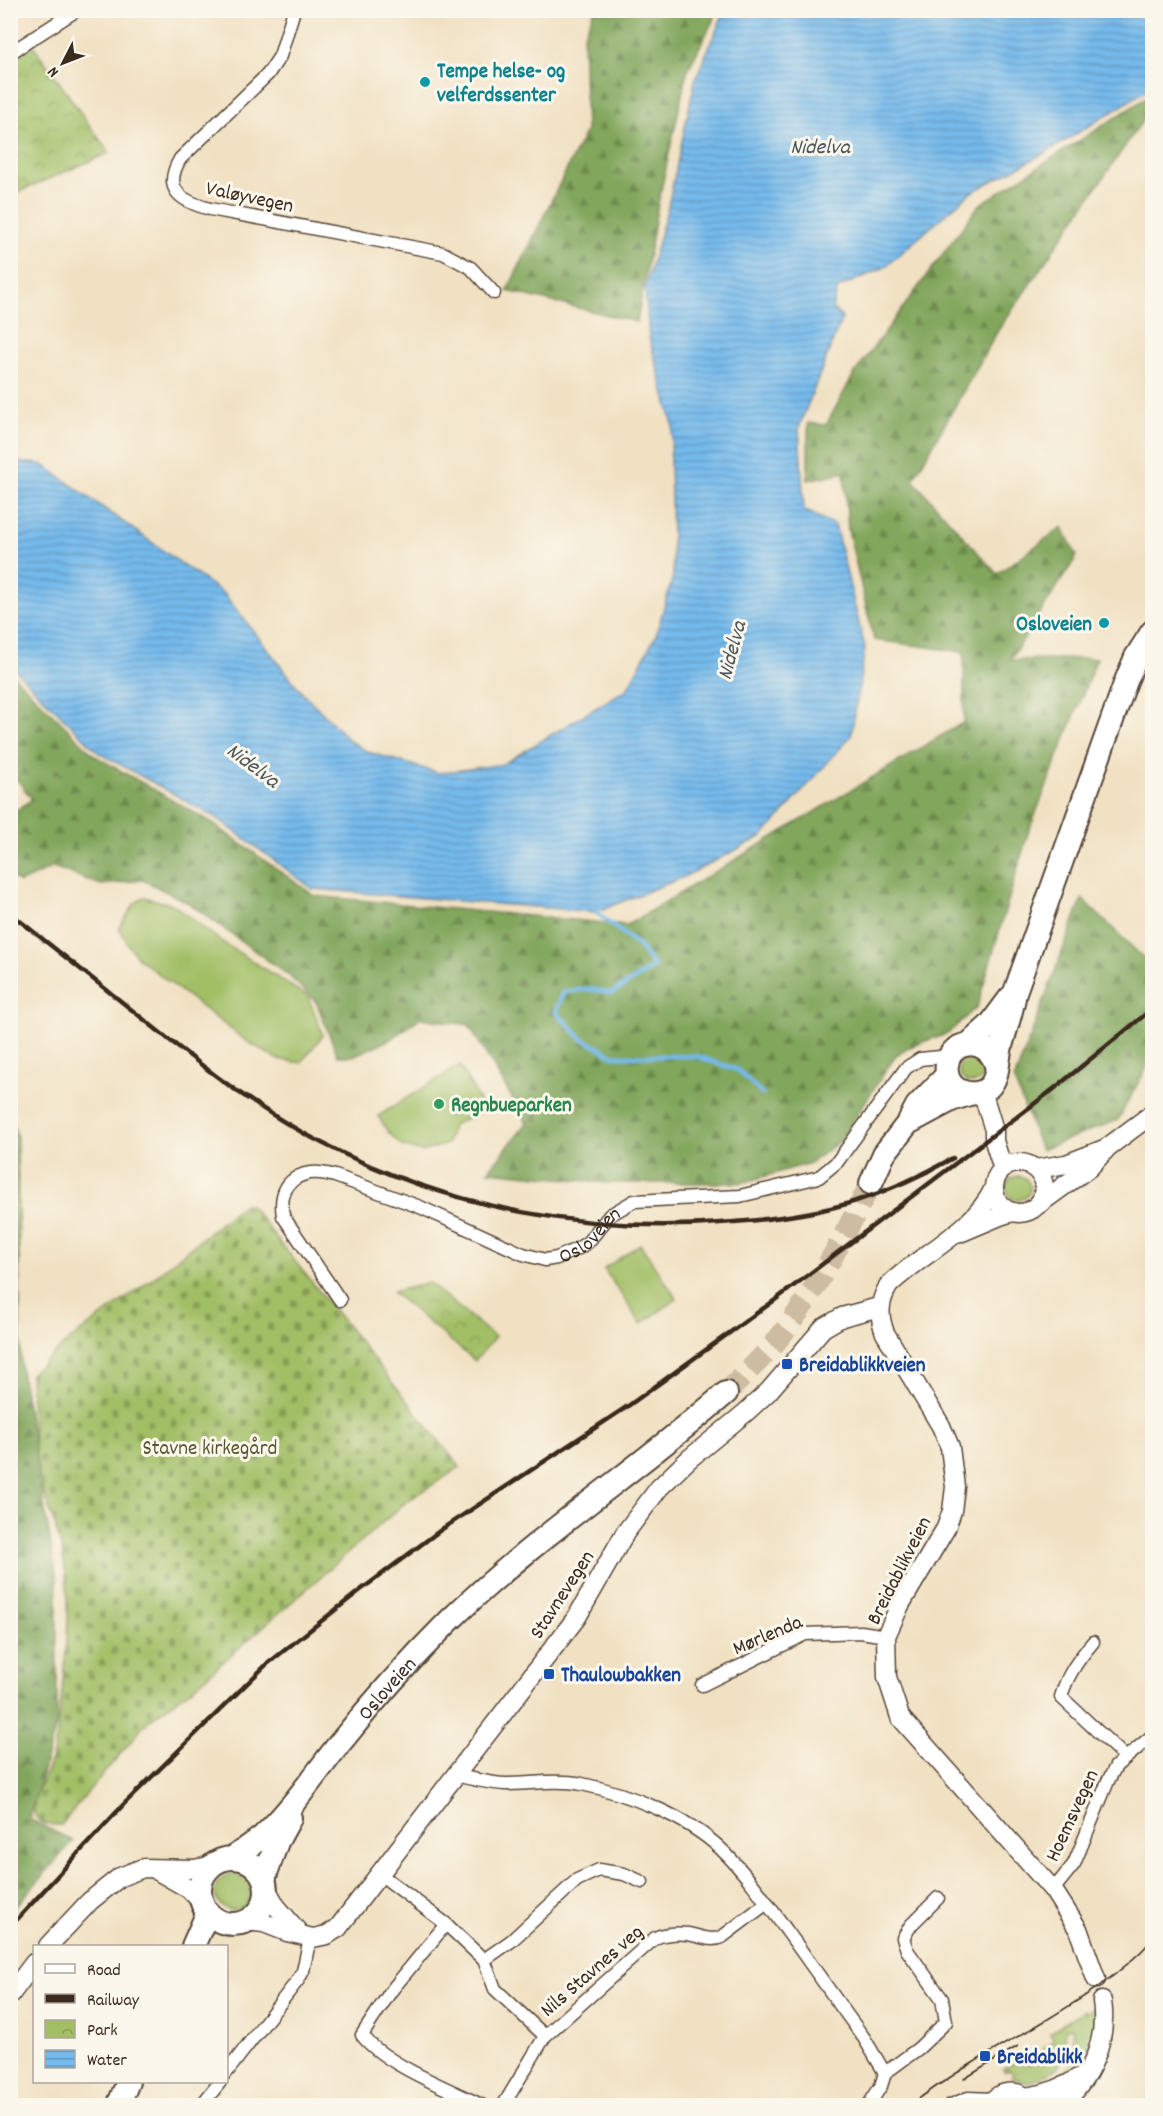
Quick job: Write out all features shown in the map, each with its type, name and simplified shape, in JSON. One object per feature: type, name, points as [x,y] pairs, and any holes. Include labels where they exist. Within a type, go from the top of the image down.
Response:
[{"type":"highway","points":[[908,1123],[951,1100],[976,1093],[990,1086],[995,1079],[1000,1049],[1012,1014],[1015,992],[1126,681],[1136,657],[1152,632]]},
{"type":"highway","points":[[871,1183],[891,1144],[948,1066],[954,1050],[969,1044],[990,1025],[1015,992]]},
{"type":"highway","points":[[969,1044],[985,1047],[991,1053],[997,1070]]},
{"type":"highway","points":[[948,1066],[957,1089],[976,1093]]},
{"type":"highway","name":"Osloveien","points":[[224,1862],[262,1836],[306,1788],[338,1745],[397,1676],[479,1593],[551,1532],[685,1428],[726,1393]]},
{"type":"highway","name":"Osloveien","points":[[265,1884],[277,1842],[306,1788]]},
{"type":"highway","points":[[209,1945],[217,1934],[241,1923],[255,1916],[262,1908],[265,1884],[251,1864],[224,1862],[202,1880],[201,1891],[205,1907],[216,1919],[226,1923],[241,1923]]},
{"type":"highway","points":[[194,1945],[205,1907]]},
{"type":"highway","points":[[118,2106],[128,2083]]},
{"type":"street","points":[[10,53],[77,10]]},
{"type":"street","name":"Valøyvegen","points":[[294,10],[280,56],[268,74],[180,159],[173,171],[173,184],[176,192],[195,205],[210,209],[443,253],[471,268],[494,292]]},
{"type":"street","name":"Osloveien","points":[[340,1300],[282,1216],[280,1202],[285,1188],[301,1175],[321,1171],[420,1207],[523,1254],[545,1260],[557,1258],[588,1242],[610,1215],[634,1201],[740,1196],[819,1177],[837,1162],[906,1068],[920,1059],[948,1066]]},
{"type":"street","points":[[976,1093],[994,1130],[1004,1139],[1011,1166]]},
{"type":"street","points":[[994,1188],[998,1202],[1005,1208],[1023,1213],[1032,1210],[1090,1167],[1108,1147],[1152,1114]]},
{"type":"street","points":[[1036,1169],[1066,1164],[1108,1147]]},
{"type":"street","points":[[879,1307],[889,1285],[952,1236],[988,1200],[998,1174],[1011,1166],[1028,1164],[1036,1169],[1042,1177],[1044,1186],[1039,1204]]},
{"type":"street","points":[[952,1236],[1013,1212]]},
{"type":"street","name":"Breidablikveien","points":[[879,1307],[880,1320],[885,1333],[930,1407],[950,1447],[956,1487],[952,1511],[946,1528],[900,1605],[886,1636],[887,1677],[900,1717],[1053,1890],[1078,1929],[1096,1979]]},
{"type":"street","name":"Stavnevegen","points":[[305,1936],[327,1935],[338,1928],[577,1617],[625,1533],[659,1488],[689,1459],[768,1392],[824,1328],[842,1317],[879,1307]]},
{"type":"street","name":"Mørlenda","points":[[702,1685],[805,1634],[861,1632],[886,1636]]},
{"type":"street","name":"Hoemsvegen","points":[[1093,1642],[1065,1680],[1061,1697],[1125,1757]]},
{"type":"street","name":"Hoemsvegen","points":[[1053,1890],[1074,1864],[1116,1766],[1152,1736]]},
{"type":"street","points":[[455,1775],[503,1784],[578,1784],[610,1791],[642,1802],[678,1820],[712,1842],[739,1868],[766,1903],[864,2038],[885,2073]]},
{"type":"street","name":"Osloveien","points":[[50,1945],[77,1914],[107,1886],[131,1872],[152,1868],[194,1869],[224,1862]]},
{"type":"street","points":[[152,1868],[189,1889],[205,1907]]},
{"type":"street","points":[[484,1960],[511,1941],[577,1880],[599,1870],[624,1874],[642,1882]]},
{"type":"street","points":[[380,1874],[446,1924],[484,1960],[495,1989],[545,2036]]},
{"type":"street","points":[[228,2070],[303,1971],[305,1936],[276,1906],[265,1884]]},
{"type":"street","points":[[868,2106],[881,2086],[885,2073],[919,2048],[946,2022],[942,1999],[907,1950],[903,1938],[911,1925],[938,1898]]},
{"type":"street","name":"Nils Stavnes veg","points":[[503,2106],[545,2036],[655,1938],[664,1934],[675,1934],[715,1940],[766,1903]]},
{"type":"street","points":[[241,1923],[264,1923],[286,1932],[305,1936]]},
{"type":"street","points":[[446,1924],[391,1991],[363,2035],[370,2044],[391,2060],[483,2106]]},
{"type":"street","points":[[10,1995],[33,1964]]},
{"type":"street","points":[[1059,2106],[1077,2091],[1100,2044],[1104,2028],[1102,2001]]},
{"type":"street","points":[[949,2106],[968,2098],[991,2102],[1006,2092],[1020,2094],[1030,2101],[1073,2082],[1089,2069]]},
{"type":"street","points":[[201,2106],[219,2083]]},
{"type":"green space","points":[[594,11],[718,11],[687,72],[658,204],[637,322],[507,291],[586,130],[583,37]]},
{"type":"green space","points":[[33,45],[109,153],[11,195],[11,60]]},
{"type":"green space","points":[[1152,94],[1152,107],[999,329],[913,480],[997,574],[1062,527],[1077,556],[1010,660],[1097,658],[1028,833],[977,1007],[947,1034],[916,1044],[896,1055],[839,1142],[810,1163],[742,1183],[607,1183],[488,1171],[527,1123],[469,1025],[420,1018],[391,1039],[353,1056],[338,1056],[316,1002],[288,975],[187,902],[143,880],[101,885],[53,867],[19,883],[11,875],[11,814],[32,799],[11,772],[11,673],[95,756],[209,821],[315,896],[627,925],[964,722],[964,652],[874,640],[848,530],[844,472],[808,480],[808,423],[826,425],[854,374],[979,205]]},
{"type":"green space","points":[[144,897],[174,905],[222,942],[307,996],[323,1035],[301,1063],[277,1059],[246,1041],[139,959],[119,928],[134,904]]},
{"type":"green space","points":[[1082,899],[1152,966],[1152,1061],[1118,1120],[1041,1150],[1014,1080]]},
{"type":"green space","points":[[972,1057],[981,1061],[985,1070],[981,1079],[972,1083],[963,1079],[959,1070],[963,1061]]},
{"type":"green space","name":"Regnbueparken","points":[[460,1065],[484,1110],[453,1125],[447,1144],[422,1152],[402,1146],[388,1132],[378,1116]]},
{"type":"green space","points":[[10,1112],[17,1137],[21,1371],[57,1580],[57,1722],[29,1819],[73,1841],[11,1912]]},
{"type":"green space","points":[[1018,1176],[1026,1180],[1030,1188],[1026,1196],[1018,1200],[1010,1196],[1006,1188],[1010,1180]]},
{"type":"green space","name":"Stavne kirkegård","points":[[244,1204],[250,1205],[460,1467],[406,1502],[198,1684],[147,1722],[61,1825],[45,1824],[37,1818],[34,1810],[35,1799],[50,1764],[57,1733],[68,1607],[60,1542],[37,1466],[30,1374],[71,1339],[152,1279]]},
{"type":"green space","points":[[640,1244],[677,1299],[641,1324],[604,1269]]},
{"type":"green space","points":[[429,1283],[495,1337],[475,1361],[392,1292]]},
{"type":"green space","points":[[233,1874],[246,1879],[251,1892],[246,1905],[233,1910],[220,1905],[215,1892],[220,1879]]},
{"type":"green space","points":[[1095,2006],[1094,2028],[1088,2049],[1076,2067],[1059,2082],[1072,2057],[1074,2042],[1072,2027],[1065,2029],[1063,2059],[1047,2075],[1026,2083],[1012,2076],[1013,2073],[1008,2070],[1005,2072],[1003,2070],[1014,2062],[1032,2064],[1044,2047],[1054,2040],[1050,2033],[1084,2010],[1086,2013]]},
{"type":"water","name":"Nidelva","points":[[725,10],[1152,11],[1152,87],[1050,150],[970,193],[885,267],[838,288],[832,308],[842,318],[799,427],[804,510],[835,525],[865,648],[851,736],[763,836],[684,877],[596,912],[313,889],[215,817],[99,753],[11,666],[11,462],[42,464],[224,594],[300,690],[350,741],[368,752],[439,773],[503,764],[627,689],[656,635],[673,576],[670,463],[673,425],[649,337],[645,287],[668,207],[695,80]]},
{"type":"waterway","points":[[596,912],[640,947],[654,967],[612,993],[588,989],[563,992],[556,1012],[581,1038],[614,1056],[696,1056],[738,1070],[762,1094]]},
{"type":"tunnel","points":[[726,1393],[789,1326],[839,1245],[871,1183]]},
{"type":"tram line","points":[[909,2106],[956,2073],[1098,1987],[1127,1965],[1152,1940]]},
{"type":"tram line","points":[[964,2079],[1018,2046]]},
{"type":"railway","points":[[10,913],[207,1069],[274,1116],[370,1166],[420,1185],[471,1200],[522,1212],[575,1220],[681,1225],[749,1221],[809,1213],[853,1202],[904,1183],[953,1158]]},
{"type":"railway","points":[[1050,1092],[1152,1009]]},
{"type":"railway","points":[[10,1927],[124,1804],[266,1665],[442,1529],[628,1406],[775,1300],[1055,1088]]},
{"type":"place","name":"Tempe helse- og velferdssenter","points":[[425,82]]},
{"type":"place","name":"Osloveien","points":[[1104,623]]},
{"type":"place","name":"Regnbueparken","points":[[439,1104]]},
{"type":"place","name":"Breidablikkveien","points":[[787,1364]]},
{"type":"place","name":"Thaulowbakken","points":[[549,1674]]},
{"type":"place","name":"Breidablikk","points":[[985,2056]]}]
